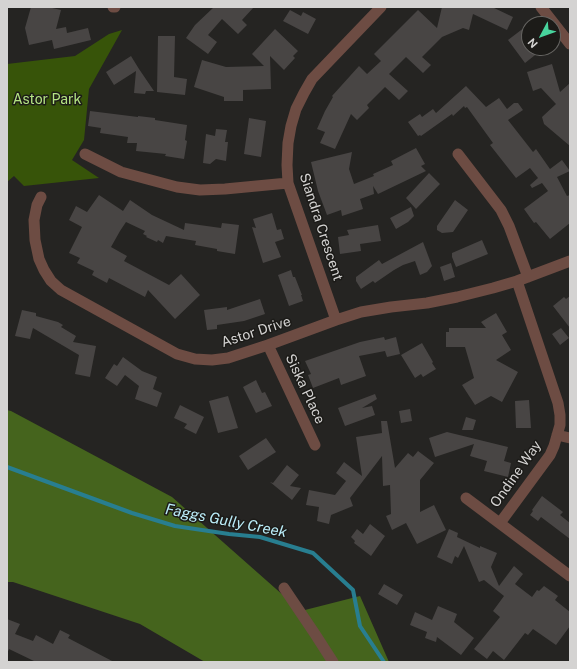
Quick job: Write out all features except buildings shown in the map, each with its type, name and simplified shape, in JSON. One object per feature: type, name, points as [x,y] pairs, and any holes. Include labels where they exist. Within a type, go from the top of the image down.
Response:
[{"type":"street","name":"Siandra Crescent","points":[[336,320],[288,183],[288,143],[296,109],[312,80],[381,7]]},
{"type":"street","points":[[541,7],[570,44]]},
{"type":"street","points":[[85,154],[121,172],[177,187],[200,190],[288,183]]},
{"type":"street","name":"Ondine Way","points":[[458,154],[501,210],[509,226],[560,415],[560,425],[554,446],[544,464],[500,523]]},
{"type":"street","name":"Astor Drive","points":[[41,197],[37,205],[34,220],[35,240],[39,259],[51,281],[60,290],[177,354],[194,359],[212,360],[228,358],[268,346],[361,312],[427,303],[457,297],[523,279],[570,261]]},
{"type":"street","name":"Siska Place","points":[[268,346],[315,445]]},
{"type":"street","points":[[557,435],[570,438]]},
{"type":"street","points":[[466,498],[570,576]]},
{"type":"street","points":[[284,588],[333,662]]},
{"type":"green space","name":"Astor Park","points":[[122,30],[89,89],[84,140],[72,160],[99,178],[24,186],[14,176],[7,182],[7,64],[75,56],[109,34]]},
{"type":"green space","points":[[7,410],[172,497],[301,611],[360,596],[389,662],[205,662],[140,624],[13,582],[7,582]]},
{"type":"waterway","name":"Faggs Gully Creek","points":[[7,467],[132,513],[175,526],[260,537],[313,553],[353,590],[360,626],[384,662]]}]
